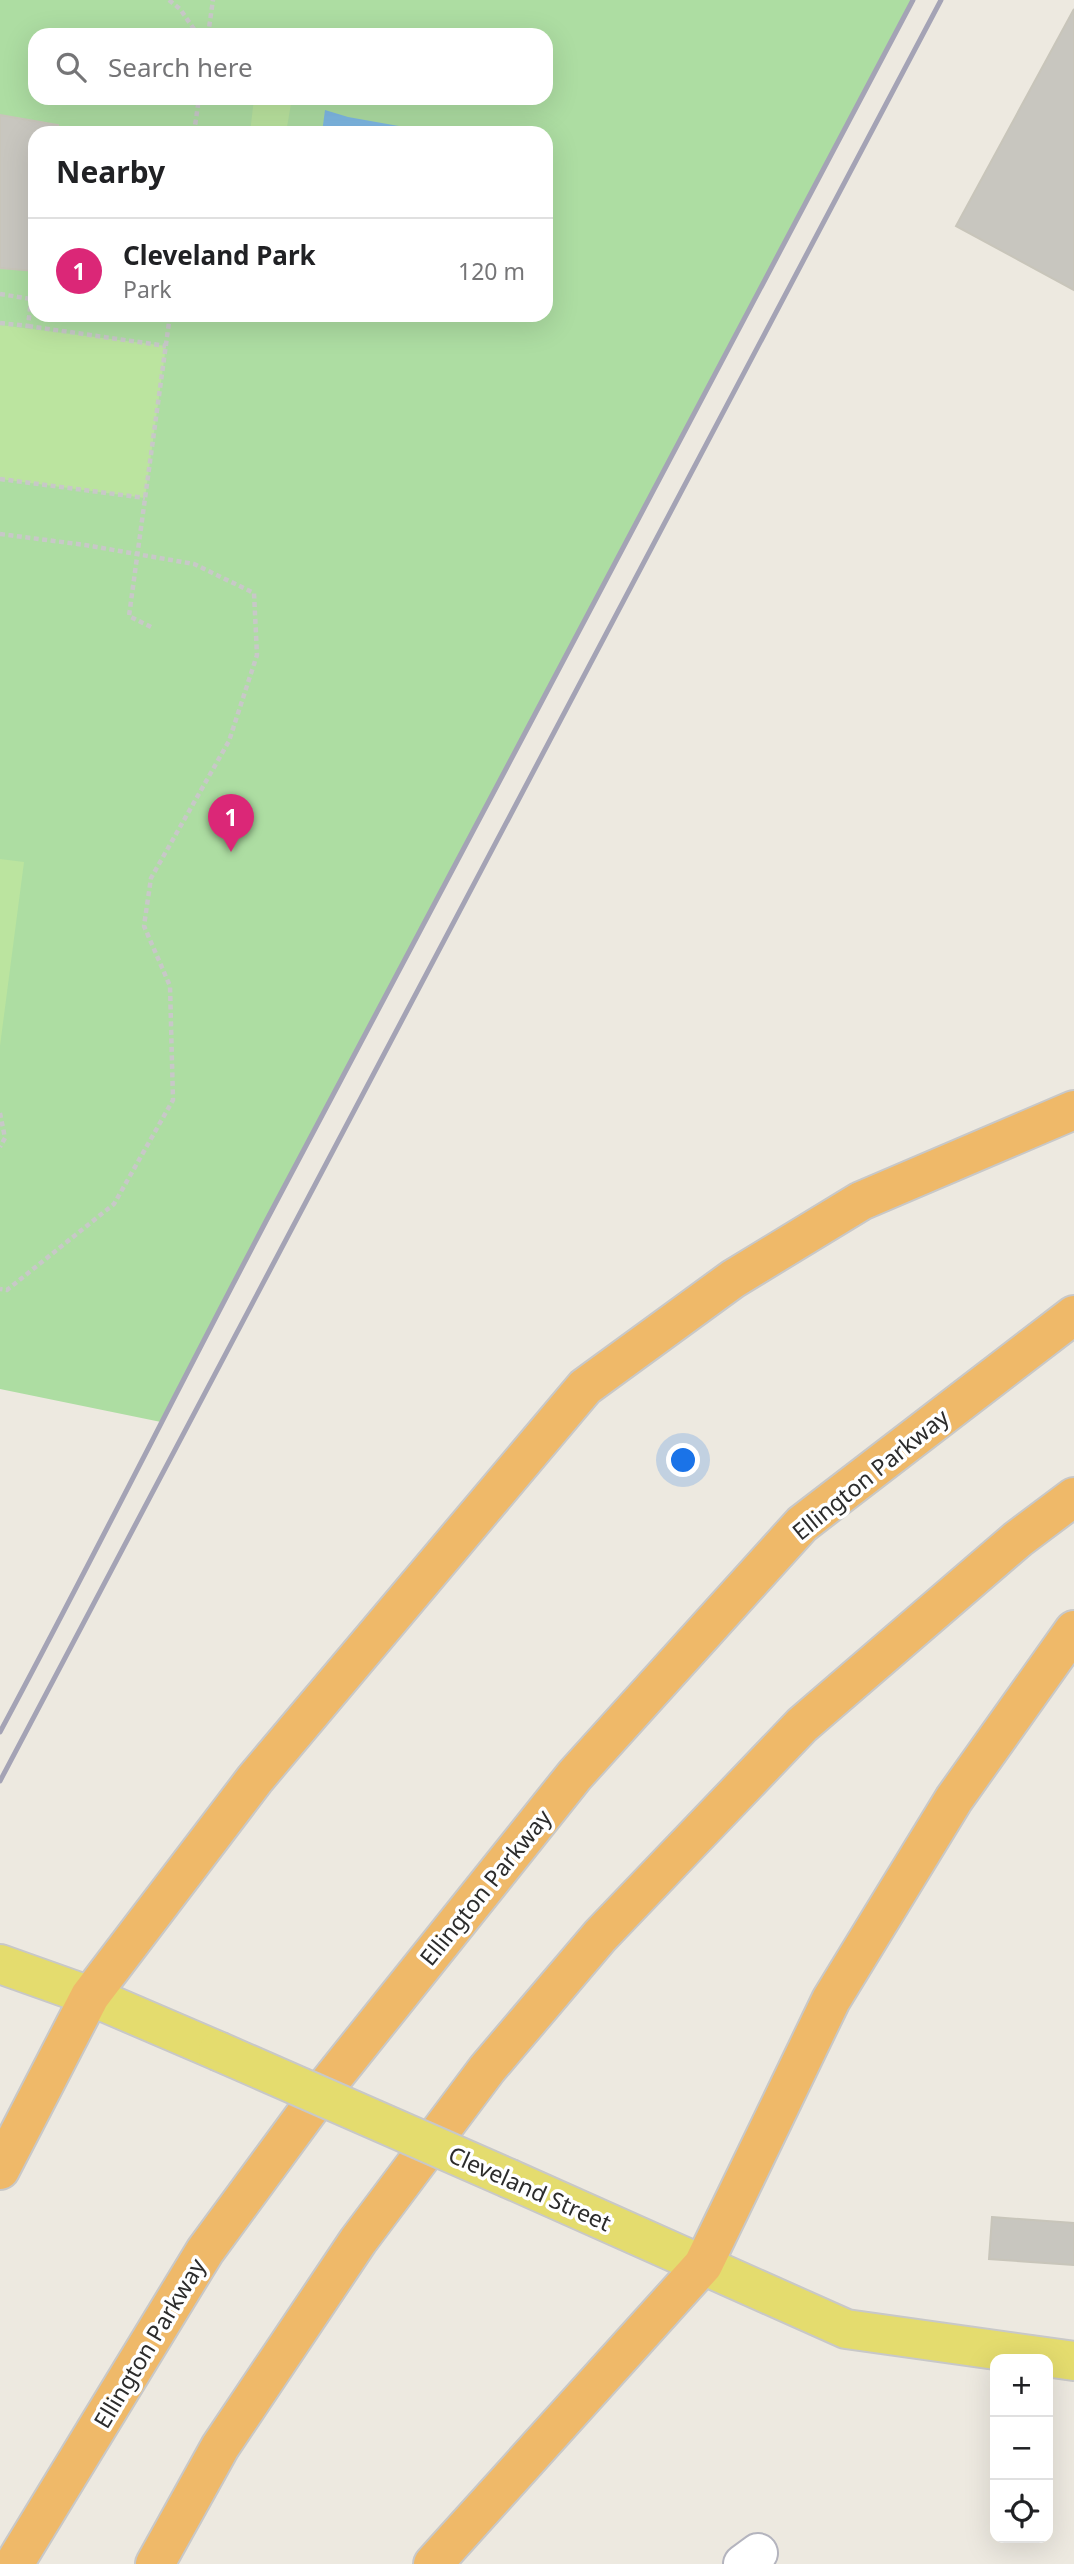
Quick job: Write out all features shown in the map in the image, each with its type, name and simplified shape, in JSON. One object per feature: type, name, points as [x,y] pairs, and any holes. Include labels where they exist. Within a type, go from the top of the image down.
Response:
[{"type":"highway","points":[[0,2170],[90,1996],[255,1779],[585,1387],[733,1279],[861,1201],[1074,1110]]},
{"type":"highway","name":"Ellington Parkway","points":[[14,2564],[205,2251],[324,2089],[575,1775],[802,1524],[1074,1315]]},
{"type":"highway","points":[[155,2564],[220,2447],[358,2241],[487,2069],[582,1957],[802,1726],[1018,1539],[1074,1497]]},
{"type":"highway","points":[[433,2564],[703,2265],[831,2000],[954,1799],[1074,1630]]},
{"type":"main road","name":"Cleveland Street","points":[[0,1964],[90,1996],[218,2051],[846,2329],[1074,2361]]},
{"type":"path","points":[[169,0],[180,9],[193,28]]},
{"type":"path","points":[[209,28],[213,0]]},
{"type":"path","points":[[195,126],[198,105]]},
{"type":"path","points":[[0,294],[28,299]]},
{"type":"path","points":[[28,322],[28,326]]},
{"type":"path","points":[[151,626],[129,616],[169,322]]},
{"type":"path","points":[[0,323],[166,346]]},
{"type":"path","points":[[0,480],[145,498]]},
{"type":"path","points":[[0,534],[85,545],[194,564],[254,593],[257,655],[229,741],[151,878],[144,926],[170,986],[173,1100],[114,1204],[7,1290],[0,1289]]},
{"type":"path","points":[[0,1113],[5,1139],[0,1147]]},
{"type":"green space","points":[[0,0],[913,0],[161,1422],[0,1389]]},
{"type":"green space","points":[[253,105],[291,105],[287,126],[251,126]]},
{"type":"green space","points":[[0,325],[166,346],[145,498],[0,479]]},
{"type":"green space","points":[[0,859],[24,862],[0,1046]]},
{"type":"water","points":[[325,110],[399,126],[323,126]]},
{"type":"building","points":[[1074,9],[1074,290],[956,226]]},
{"type":"building","points":[[0,115],[58,125],[28,126],[28,270],[0,268]]},
{"type":"building","points":[[992,2217],[1074,2223],[1074,2265],[989,2259]]},
{"type":"railway","points":[[0,1732],[273,1208],[913,0]]},
{"type":"railway","points":[[0,1781],[941,0]]},
{"type":"place","name":"Cleveland Park","points":[[231,852]]}]
